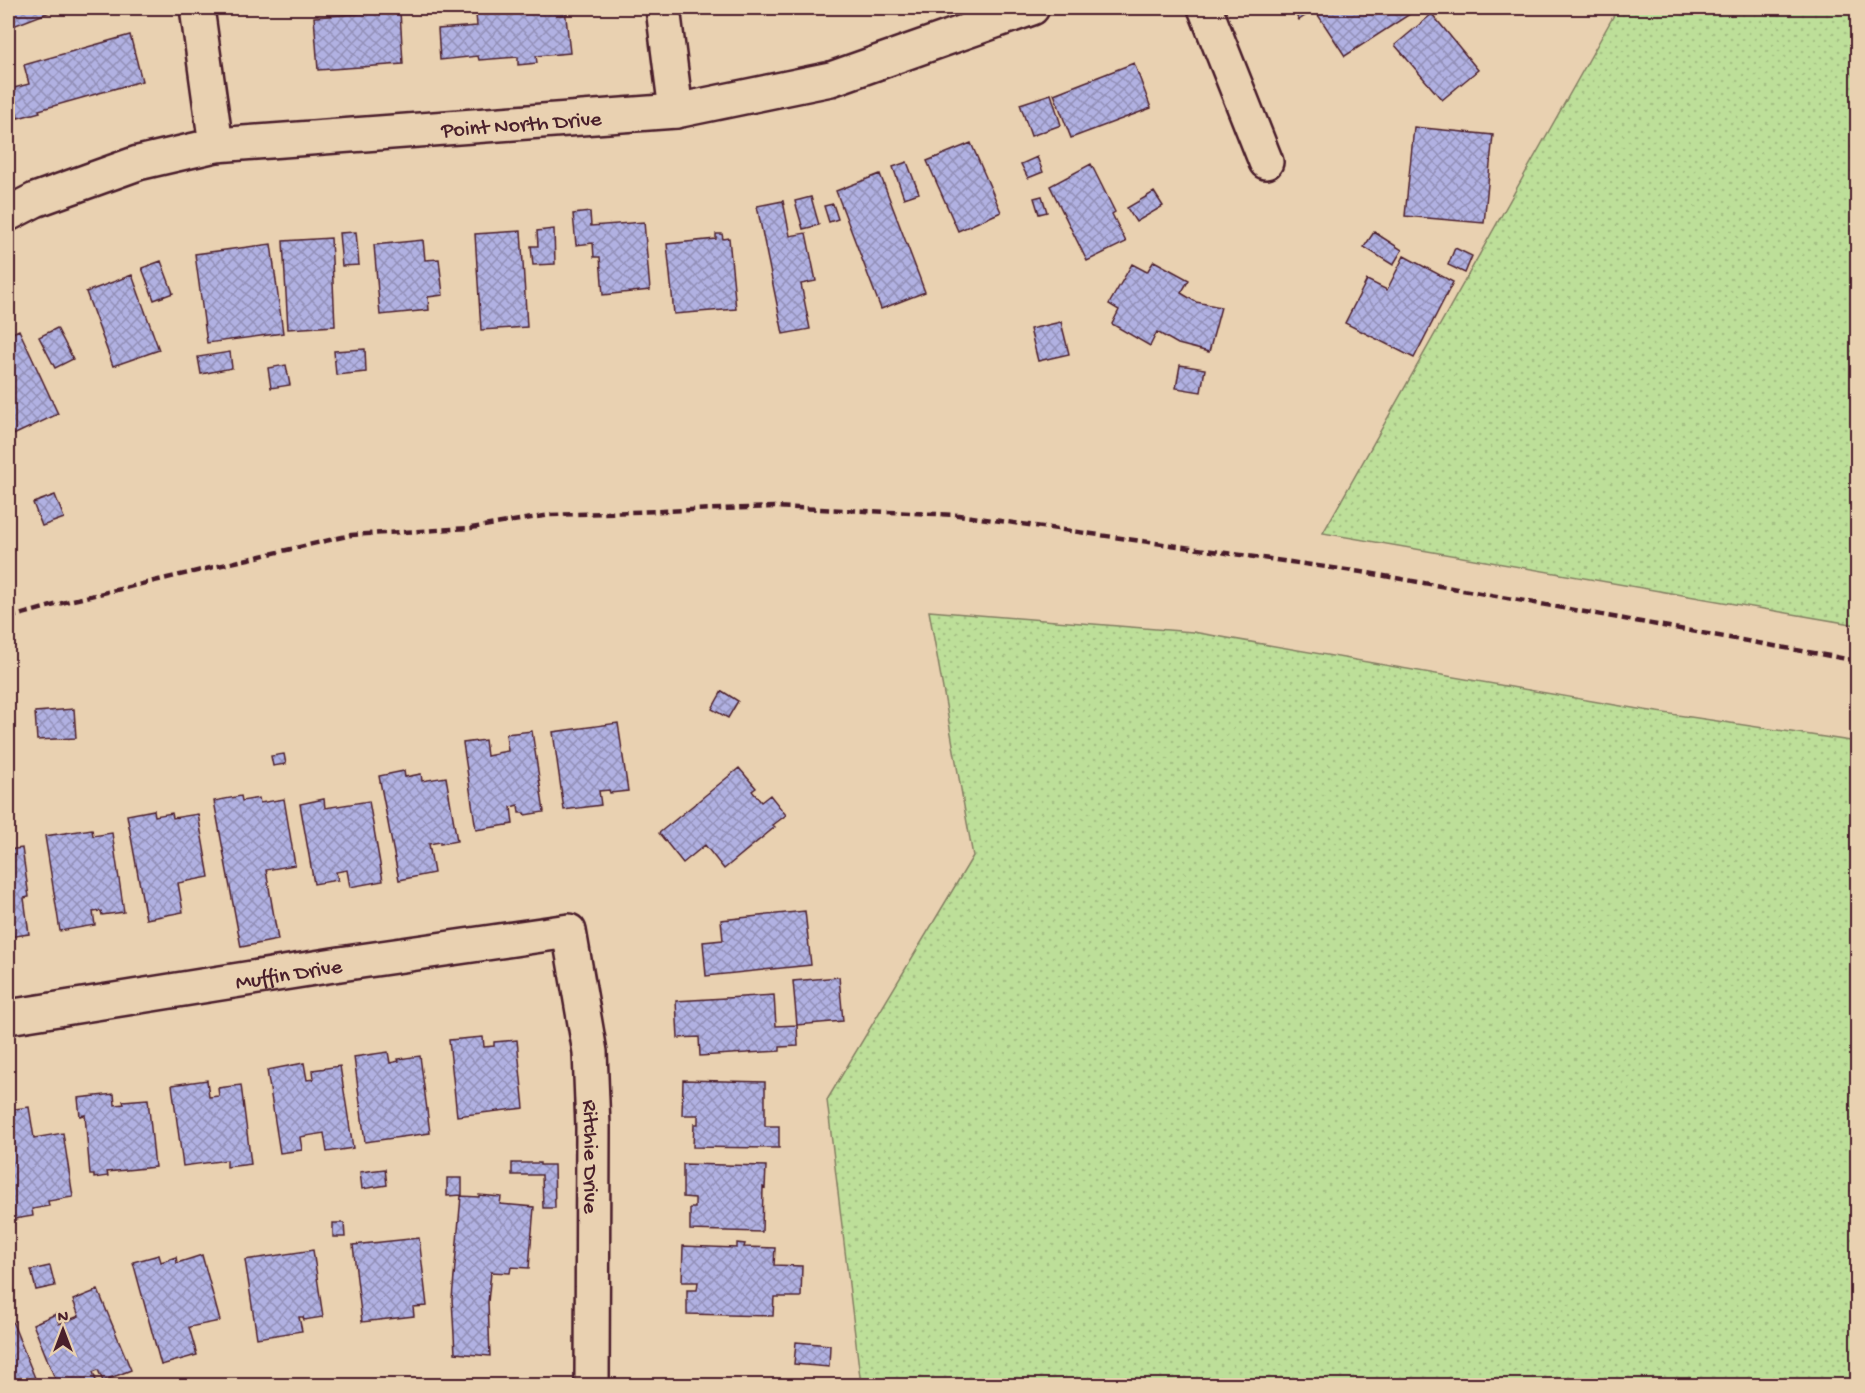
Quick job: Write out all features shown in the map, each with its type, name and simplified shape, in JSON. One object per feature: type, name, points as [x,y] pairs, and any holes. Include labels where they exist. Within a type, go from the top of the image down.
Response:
[{"type":"street","points":[[197,8],[216,145]]},
{"type":"street","points":[[663,8],[676,111]]},
{"type":"street","name":"Point North Drive","points":[[8,214],[35,200],[138,163],[216,145],[676,111],[831,79],[1032,8]]},
{"type":"street","points":[[1205,8],[1266,162]]},
{"type":"street","name":"Muffin Drive","points":[[8,1017],[351,962],[569,931]]},
{"type":"street","name":"Ritchie Drive","points":[[569,931],[590,1052],[593,1127],[592,1386]]},
{"type":"green space","points":[[1618,8],[1857,8],[1857,625],[1323,533]]},
{"type":"green space","points":[[929,611],[1193,632],[1644,710],[1857,742],[1857,1385],[861,1385],[827,1100],[973,856]]},
{"type":"building","points":[[8,8],[60,8],[8,28]]},
{"type":"building","points":[[517,8],[565,8],[570,53],[536,56],[537,63],[518,65],[518,57],[479,60],[478,56],[440,60],[438,29],[477,26],[476,14]]},
{"type":"building","points":[[1291,8],[1317,8],[1299,20]]},
{"type":"building","points":[[1330,8],[1419,8],[1345,56],[1318,15]]},
{"type":"building","points":[[400,11],[403,64],[318,70],[314,17]]},
{"type":"building","points":[[1432,14],[1478,70],[1442,100],[1395,45]]},
{"type":"building","points":[[130,35],[142,81],[18,118],[10,89],[29,84],[24,65]]},
{"type":"building","points":[[1134,63],[1151,108],[1071,138],[1054,94]]},
{"type":"building","points":[[1051,94],[1061,125],[1031,136],[1020,104]]},
{"type":"building","points":[[1414,127],[1493,135],[1484,223],[1405,216]]},
{"type":"building","points":[[971,143],[1001,212],[958,231],[927,161]]},
{"type":"building","points":[[1037,157],[1043,172],[1028,178],[1021,164]]},
{"type":"building","points":[[907,162],[919,193],[904,198],[893,167]]},
{"type":"building","points":[[1091,164],[1115,212],[1112,214],[1126,242],[1087,261],[1050,186]]},
{"type":"building","points":[[880,174],[925,292],[881,309],[836,191]]},
{"type":"building","points":[[1154,192],[1163,206],[1136,222],[1127,208]]},
{"type":"building","points":[[1042,196],[1047,212],[1039,214],[1034,198]]},
{"type":"building","points":[[811,197],[819,225],[803,229],[795,201]]},
{"type":"building","points":[[783,201],[790,236],[806,233],[816,281],[801,284],[810,329],[783,334],[757,206]]},
{"type":"building","points":[[833,204],[838,219],[829,222],[824,206]]},
{"type":"building","points":[[590,212],[591,226],[644,222],[650,290],[603,295],[600,257],[594,257],[593,243],[576,245],[573,214]]},
{"type":"building","points":[[554,229],[555,264],[533,265],[531,246],[538,246],[537,231]]},
{"type":"building","points":[[521,231],[527,327],[481,330],[475,234]]},
{"type":"building","points":[[356,232],[359,265],[342,266],[339,233]]},
{"type":"building","points":[[1374,232],[1402,250],[1393,265],[1364,247]]},
{"type":"building","points":[[716,234],[722,234],[723,239],[729,238],[736,309],[674,314],[667,244],[716,239]]},
{"type":"building","points":[[331,238],[335,326],[288,329],[283,241]]},
{"type":"building","points":[[423,240],[425,260],[439,259],[443,295],[428,297],[429,310],[380,315],[374,245]]},
{"type":"building","points":[[271,244],[283,333],[207,343],[195,254]]},
{"type":"building","points":[[1455,248],[1472,256],[1465,273],[1448,265]]},
{"type":"building","points":[[1404,256],[1453,282],[1414,358],[1345,323],[1367,280],[1387,290]]},
{"type":"building","points":[[161,261],[173,293],[154,300],[142,268]]},
{"type":"building","points":[[1154,261],[1189,280],[1181,293],[1196,302],[1221,307],[1209,352],[1178,344],[1157,332],[1150,346],[1112,324],[1119,310],[1109,304],[1132,264],[1147,272]]},
{"type":"building","points":[[132,275],[159,350],[113,366],[86,292]]},
{"type":"building","points":[[1061,322],[1069,354],[1038,361],[1030,329]]},
{"type":"building","points":[[57,328],[73,359],[55,368],[39,337]]},
{"type":"building","points":[[19,330],[58,414],[9,437],[8,335]]},
{"type":"building","points":[[365,349],[366,372],[336,375],[334,351]]},
{"type":"building","points":[[230,352],[232,368],[201,374],[198,357]]},
{"type":"building","points":[[286,365],[290,385],[271,388],[268,368]]},
{"type":"building","points":[[1180,365],[1205,369],[1201,392],[1176,388]]},
{"type":"building","points":[[55,495],[64,518],[42,526],[33,503]]},
{"type":"building","points":[[722,691],[738,701],[728,718],[712,709]]},
{"type":"building","points":[[74,709],[76,738],[37,740],[35,712]]},
{"type":"building","points":[[618,723],[628,791],[610,793],[609,790],[599,791],[601,805],[564,810],[553,732]]},
{"type":"building","points":[[532,731],[544,812],[525,815],[519,813],[518,805],[511,807],[513,824],[476,830],[463,743],[485,740],[487,756],[508,751],[506,734]]},
{"type":"building","points":[[284,754],[286,764],[273,766],[271,756]]},
{"type":"building","points":[[739,768],[756,788],[752,791],[761,802],[770,795],[786,815],[773,825],[775,827],[724,869],[705,845],[683,863],[659,833]]},
{"type":"building","points":[[404,771],[405,777],[421,774],[422,781],[446,777],[457,841],[429,844],[434,873],[399,880],[379,776]]},
{"type":"building","points":[[241,796],[242,801],[259,798],[260,803],[284,799],[295,865],[266,870],[278,940],[241,947],[214,801]]},
{"type":"building","points":[[324,799],[325,808],[369,801],[383,881],[350,887],[347,870],[336,872],[338,880],[314,884],[300,804]]},
{"type":"building","points":[[154,810],[155,816],[172,813],[173,818],[198,814],[209,877],[178,883],[183,912],[146,919],[127,815]]},
{"type":"building","points":[[92,829],[93,836],[112,833],[124,912],[102,915],[101,911],[93,912],[95,925],[60,931],[45,836]]},
{"type":"building","points":[[22,848],[29,897],[24,898],[29,934],[8,937],[8,850]]},
{"type":"building","points":[[805,911],[811,965],[706,976],[703,942],[723,940],[721,920]]},
{"type":"building","points":[[839,977],[843,1021],[797,1025],[793,981]]},
{"type":"building","points":[[774,995],[776,1026],[797,1025],[798,1046],[780,1047],[780,1051],[700,1056],[699,1037],[678,1038],[676,1001]]},
{"type":"building","points":[[483,1037],[484,1047],[494,1046],[494,1042],[517,1040],[524,1108],[457,1116],[449,1040]]},
{"type":"building","points":[[388,1052],[390,1063],[399,1061],[398,1059],[420,1056],[430,1133],[365,1142],[354,1057]]},
{"type":"building","points":[[304,1063],[307,1080],[314,1079],[313,1070],[340,1066],[353,1148],[327,1152],[324,1133],[300,1137],[302,1150],[280,1153],[267,1070]]},
{"type":"building","points":[[207,1080],[209,1097],[219,1096],[218,1088],[241,1085],[251,1164],[227,1167],[227,1160],[183,1166],[172,1085]]},
{"type":"building","points":[[683,1080],[765,1082],[765,1126],[779,1126],[779,1148],[693,1147],[694,1124],[698,1124],[698,1115],[682,1115]]},
{"type":"building","points":[[114,1094],[115,1105],[124,1104],[123,1101],[148,1099],[155,1167],[107,1172],[108,1176],[94,1178],[94,1175],[90,1175],[85,1115],[80,1116],[78,1098]]},
{"type":"building","points":[[29,1107],[34,1138],[63,1133],[73,1197],[48,1201],[49,1206],[32,1209],[33,1216],[8,1220],[8,1110]]},
{"type":"building","points":[[512,1163],[554,1165],[555,1208],[543,1208],[542,1175],[512,1175]]},
{"type":"building","points":[[683,1164],[766,1166],[762,1232],[690,1230],[690,1208],[695,1208],[695,1198],[683,1197]]},
{"type":"building","points":[[385,1169],[387,1185],[362,1189],[360,1172]]},
{"type":"building","points":[[447,1178],[462,1178],[462,1195],[447,1196]]},
{"type":"building","points":[[479,1195],[501,1197],[500,1204],[534,1207],[529,1268],[511,1267],[510,1273],[491,1272],[488,1302],[490,1356],[455,1353],[452,1299],[461,1196],[479,1197]]},
{"type":"building","points":[[333,1223],[344,1223],[345,1237],[333,1237]]},
{"type":"building","points":[[419,1238],[427,1306],[413,1307],[414,1316],[362,1322],[353,1245]]},
{"type":"building","points":[[737,1243],[745,1244],[744,1247],[775,1248],[774,1265],[802,1266],[801,1297],[774,1297],[773,1316],[687,1314],[687,1290],[697,1290],[698,1282],[682,1282],[683,1246],[737,1248]]},
{"type":"building","points":[[313,1250],[323,1317],[304,1320],[303,1317],[299,1317],[302,1331],[257,1338],[245,1260]]},
{"type":"building","points":[[159,1255],[161,1262],[176,1257],[177,1263],[202,1255],[220,1321],[189,1327],[197,1355],[161,1365],[133,1262]]},
{"type":"building","points":[[50,1266],[55,1286],[36,1290],[31,1270]]},
{"type":"building","points":[[98,1290],[131,1370],[103,1381],[98,1370],[93,1372],[98,1386],[58,1386],[33,1324],[56,1314],[59,1324],[79,1316],[73,1300]]},
{"type":"building","points":[[10,1316],[35,1378],[15,1386],[14,1383],[8,1385],[8,1317]]},
{"type":"building","points":[[796,1342],[830,1345],[829,1367],[794,1364]]},
{"type":"railway","points":[[8,618],[73,600],[351,535],[471,528],[550,515],[774,507],[958,515],[1368,573],[1858,661]]}]
